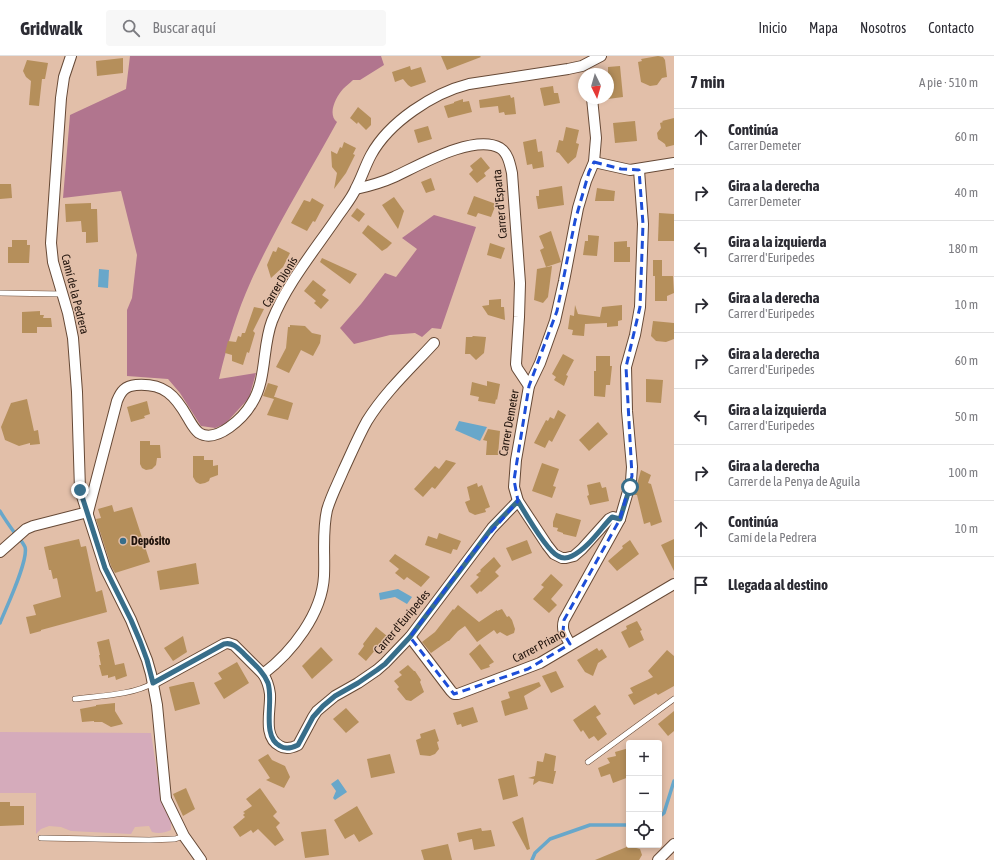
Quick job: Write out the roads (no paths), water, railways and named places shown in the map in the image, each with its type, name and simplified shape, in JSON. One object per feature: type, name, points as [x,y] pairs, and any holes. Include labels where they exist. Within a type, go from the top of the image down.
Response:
[{"type":"street","name":"Camí de la Pedrera","points":[[71,56],[64,77],[61,98],[51,243],[53,262],[73,338],[77,392],[80,490],[105,568],[137,634],[147,660],[157,705],[166,799],[184,836],[201,860]]},
{"type":"street","name":"Carrer Dionís","points":[[586,68],[601,56]]},
{"type":"street","name":"Carrer Dionís","points":[[88,512],[117,401],[120,392],[126,387],[132,385],[152,385],[168,392],[177,400],[194,429],[199,433],[204,434],[210,435],[224,431],[239,420],[247,411],[258,389],[271,325],[279,304],[356,189],[370,155],[381,141],[404,118],[440,94],[469,84],[550,72],[578,70]]},
{"type":"street","name":"Carrer Demeter","points":[[593,104],[596,138],[594,162],[586,181],[578,208],[555,321],[529,386],[521,426],[514,480],[515,493],[518,501],[550,550],[562,558],[570,557],[578,552],[612,517],[620,519]]},
{"type":"street","name":"Carrer d'Esparta","points":[[356,189],[375,185],[434,158],[467,146],[479,144],[489,145],[498,148],[505,153],[510,163],[512,173],[518,257],[520,306],[516,364],[529,386]]},
{"type":"street","points":[[594,162],[621,170],[639,170],[674,163]]},
{"type":"street","points":[[570,644],[563,632],[564,620],[620,519],[632,476],[626,370],[640,307],[643,224],[639,170]]},
{"type":"street","points":[[263,674],[283,657],[302,633],[320,601],[324,578],[324,535],[327,510],[353,449],[367,421],[387,395],[434,343]]},
{"type":"street","name":"Carrer d'Euripedes","points":[[153,683],[224,644],[228,643],[234,645],[263,674],[268,684],[270,693],[270,734],[275,743],[279,746],[289,748],[298,745],[313,717],[323,706],[335,696],[358,683],[385,664],[410,637],[492,528],[518,501]]},
{"type":"street","points":[[0,552],[26,529],[62,517],[88,512]]},
{"type":"street","name":"Carrer Priano","points":[[410,637],[451,691],[454,694],[458,694],[528,668],[554,655],[570,644],[674,584]]},
{"type":"street","points":[[658,860],[674,844]]},
{"type":"lane","points":[[0,293],[62,294]]},
{"type":"lane","points":[[74,699],[135,690],[147,687],[153,683]]},
{"type":"lane","points":[[588,762],[674,699]]},
{"type":"lane","points":[[41,838],[149,840],[175,839],[184,836]]},
{"type":"water","points":[[99,269],[109,270],[108,288],[98,287]]},
{"type":"water","points":[[459,421],[487,427],[480,441],[455,430]]},
{"type":"water","points":[[398,589],[412,597],[407,604],[395,597],[380,600],[379,593]]},
{"type":"water","points":[[338,779],[347,792],[335,800],[333,798],[336,791],[331,784]]},
{"type":"waterway","points":[[0,511],[25,547],[24,562],[12,596],[0,623]]},
{"type":"waterway","points":[[662,815],[664,813],[674,781]]},
{"type":"waterway","points":[[532,860],[535,853],[550,839],[590,825],[626,825]]},
{"type":"place","name":"Depósito","points":[[123,541]]}]
